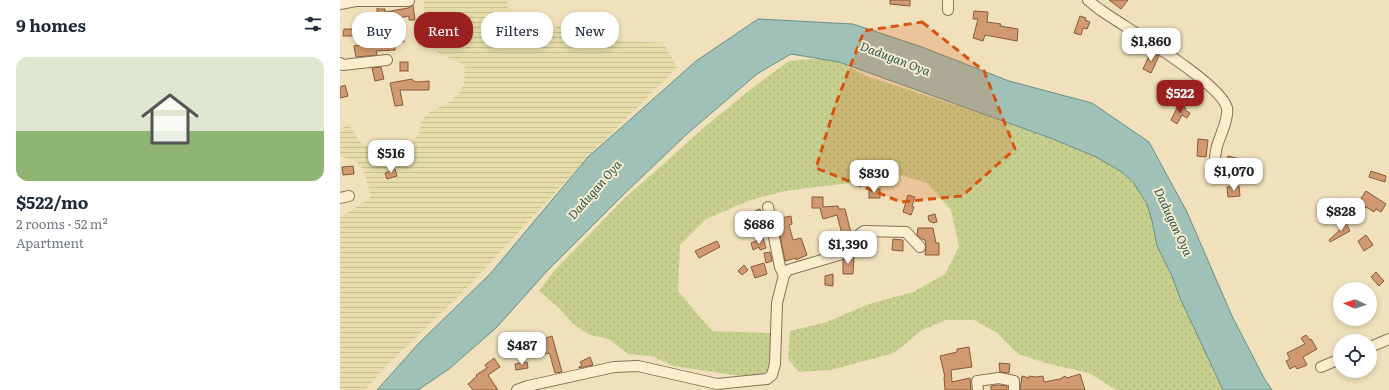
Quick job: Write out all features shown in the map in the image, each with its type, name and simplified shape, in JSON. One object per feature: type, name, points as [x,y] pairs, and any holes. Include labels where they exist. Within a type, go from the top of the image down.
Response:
[{"type":"street","points":[[1088,0],[1102,11],[1164,51],[1214,89],[1223,100],[1227,108],[1226,119],[1217,146],[1213,170]]},
{"type":"street","points":[[340,4],[356,1],[409,1]]},
{"type":"street","points":[[340,63],[343,65],[387,60]]},
{"type":"street","points":[[768,207],[780,267],[784,275]]},
{"type":"street","points":[[517,390],[528,386],[614,367],[638,366],[717,384],[767,379],[772,374],[775,364],[777,303],[784,275],[788,270],[839,255],[846,251],[859,234],[864,231],[906,232],[920,247]]},
{"type":"street","points":[[1377,344],[1389,339]]},
{"type":"street","points":[[1321,367],[1333,362]]},
{"type":"street","points":[[978,390],[977,381],[999,378],[1014,381],[1014,390]]},
{"type":"highlighted area","points":[[922,22],[984,71],[1015,149],[962,196],[901,202],[816,168],[835,106],[864,31]]},
{"type":"shaded area","points":[[424,0],[506,0],[508,8],[514,12],[481,12],[481,48],[553,48],[553,29],[558,26],[561,27],[561,48],[619,48],[619,40],[663,43],[677,67],[588,157],[462,293],[386,366],[365,390],[340,390],[340,218],[371,197],[364,171],[357,162],[340,156],[340,130],[348,124],[361,143],[375,149],[412,142],[419,133],[422,120],[430,112],[451,101],[460,92],[464,83],[465,68],[460,63],[436,52],[434,48],[473,48],[473,12],[424,12]]},
{"type":"green space","points":[[834,59],[866,76],[977,112],[1053,139],[1096,157],[1122,172],[1133,182],[1147,204],[1157,246],[1223,390],[1116,390],[1089,373],[1049,364],[1018,354],[997,333],[974,320],[946,320],[922,330],[894,353],[831,370],[799,372],[788,359],[790,331],[827,322],[869,304],[913,292],[945,274],[959,247],[951,210],[927,183],[896,174],[850,183],[785,191],[751,200],[706,219],[680,245],[678,291],[712,331],[771,333],[772,364],[763,375],[747,377],[674,366],[651,356],[628,354],[609,339],[590,335],[573,324],[561,310],[539,291],[554,271],[625,198],[707,125],[756,85],[789,61]]},
{"type":"water","name":"Dadugan Oya","points":[[758,19],[853,24],[922,47],[1009,81],[1092,103],[1149,142],[1187,212],[1232,316],[1264,378],[1272,390],[1223,390],[1157,246],[1147,204],[1133,182],[1122,172],[1096,157],[1053,139],[839,62],[791,54],[757,74],[688,133],[547,271],[497,327],[449,369],[418,390],[377,390],[420,342],[490,274],[588,157],[696,61]]},
{"type":"building","points":[[890,0],[910,0],[910,6],[890,4]]},
{"type":"building","points":[[1109,0],[1128,0],[1121,9]]},
{"type":"building","points":[[413,5],[414,20],[409,20],[409,16],[406,17],[406,12],[385,12],[408,8]]},
{"type":"building","points":[[377,8],[385,9],[385,12],[377,12]]},
{"type":"building","points":[[974,11],[988,12],[987,22],[1018,29],[1017,41],[985,35],[983,41],[973,38],[978,19],[973,19]]},
{"type":"building","points":[[1080,16],[1086,18],[1085,20],[1090,22],[1087,29],[1083,28],[1081,35],[1074,33]]},
{"type":"building","points":[[344,29],[352,29],[352,36],[343,36]]},
{"type":"building","points":[[354,48],[395,48],[395,50],[376,51],[377,55],[356,57]]},
{"type":"building","points":[[1151,52],[1159,56],[1151,73],[1143,69]]},
{"type":"building","points":[[400,62],[408,62],[408,71],[400,71]]},
{"type":"building","points":[[381,67],[384,79],[375,81],[372,68]]},
{"type":"building","points":[[412,79],[413,81],[418,82],[429,81],[429,90],[400,90],[403,105],[395,106],[390,83]]},
{"type":"building","points":[[345,85],[348,96],[340,98],[340,87]]},
{"type":"building","points":[[1179,104],[1186,108],[1185,110],[1190,113],[1187,118],[1182,115],[1177,124],[1171,120]]},
{"type":"building","points":[[1198,139],[1208,140],[1206,157],[1197,156]]},
{"type":"building","points":[[1228,156],[1244,160],[1241,173],[1228,170],[1229,166],[1226,165]]},
{"type":"building","points":[[353,166],[354,174],[343,175],[342,167]]},
{"type":"building","points":[[395,169],[397,176],[387,179],[385,173]]},
{"type":"building","points":[[1371,171],[1386,176],[1385,182],[1369,177]]},
{"type":"building","points":[[1239,186],[1240,196],[1228,197],[1227,187]]},
{"type":"building","points":[[869,189],[880,189],[880,198],[869,198]]},
{"type":"building","points":[[1366,191],[1386,204],[1381,212],[1376,209],[1374,212],[1358,203]]},
{"type":"building","points":[[908,195],[915,197],[911,215],[903,212]]},
{"type":"building","points":[[812,197],[823,197],[823,207],[838,206],[839,209],[845,209],[851,233],[848,237],[843,238],[837,215],[823,219],[820,208],[812,208]]},
{"type":"building","points":[[1340,198],[1351,206],[1344,215],[1333,206]]},
{"type":"building","points":[[760,209],[765,226],[756,230],[751,216],[756,215],[755,211]]},
{"type":"building","points":[[935,214],[937,222],[933,223],[929,221],[928,216]]},
{"type":"building","points":[[791,216],[792,224],[789,225],[793,240],[801,238],[807,255],[796,260],[796,258],[785,261],[777,219]]},
{"type":"building","points":[[1346,223],[1350,231],[1330,242],[1329,240],[1341,229],[1340,227]]},
{"type":"building","points":[[918,228],[933,228],[936,243],[939,243],[939,255],[925,255],[925,240],[917,235]]},
{"type":"building","points":[[1366,235],[1373,245],[1364,251],[1358,241]]},
{"type":"building","points":[[763,238],[766,248],[760,250],[759,247],[753,250],[751,243]]},
{"type":"building","points":[[831,238],[833,246],[825,248],[823,240]]},
{"type":"building","points":[[893,239],[903,240],[903,251],[892,250]]},
{"type":"building","points":[[717,241],[720,247],[699,258],[695,251]]},
{"type":"building","points":[[770,252],[772,261],[766,263],[764,253]]},
{"type":"building","points":[[849,256],[854,256],[853,274],[843,274],[843,260]]},
{"type":"building","points":[[764,263],[767,274],[755,278],[751,267]]},
{"type":"building","points":[[744,265],[748,270],[742,275],[738,271]]},
{"type":"building","points":[[1376,272],[1384,281],[1379,286],[1371,277]]},
{"type":"building","points":[[833,274],[833,286],[825,285],[825,276]]},
{"type":"building","points":[[1306,335],[1310,340],[1311,339],[1317,349],[1303,357],[1307,365],[1297,369],[1295,366],[1290,369],[1286,361],[1290,359],[1287,353],[1305,344],[1301,338]]},
{"type":"building","points":[[552,336],[562,372],[555,373],[550,355],[549,353],[545,354],[540,340]]},
{"type":"building","points":[[969,347],[972,367],[951,370],[952,382],[970,378],[971,390],[945,390],[945,377],[940,356],[957,352],[957,349]]},
{"type":"building","points":[[590,357],[593,365],[579,368],[582,365],[580,362]]},
{"type":"building","points":[[494,358],[500,367],[488,375],[498,390],[473,390],[468,384],[477,376],[476,375],[487,368],[485,365]]},
{"type":"building","points":[[527,362],[528,368],[516,370],[515,364]]},
{"type":"building","points":[[999,363],[1010,364],[1009,373],[1000,372]]},
{"type":"building","points":[[1080,374],[1085,390],[1020,390],[1022,376],[1029,378],[1029,376],[1043,376],[1044,382],[1060,379],[1065,376],[1067,378]]},
{"type":"building","points":[[991,386],[1007,386],[1007,390],[991,390]]}]
